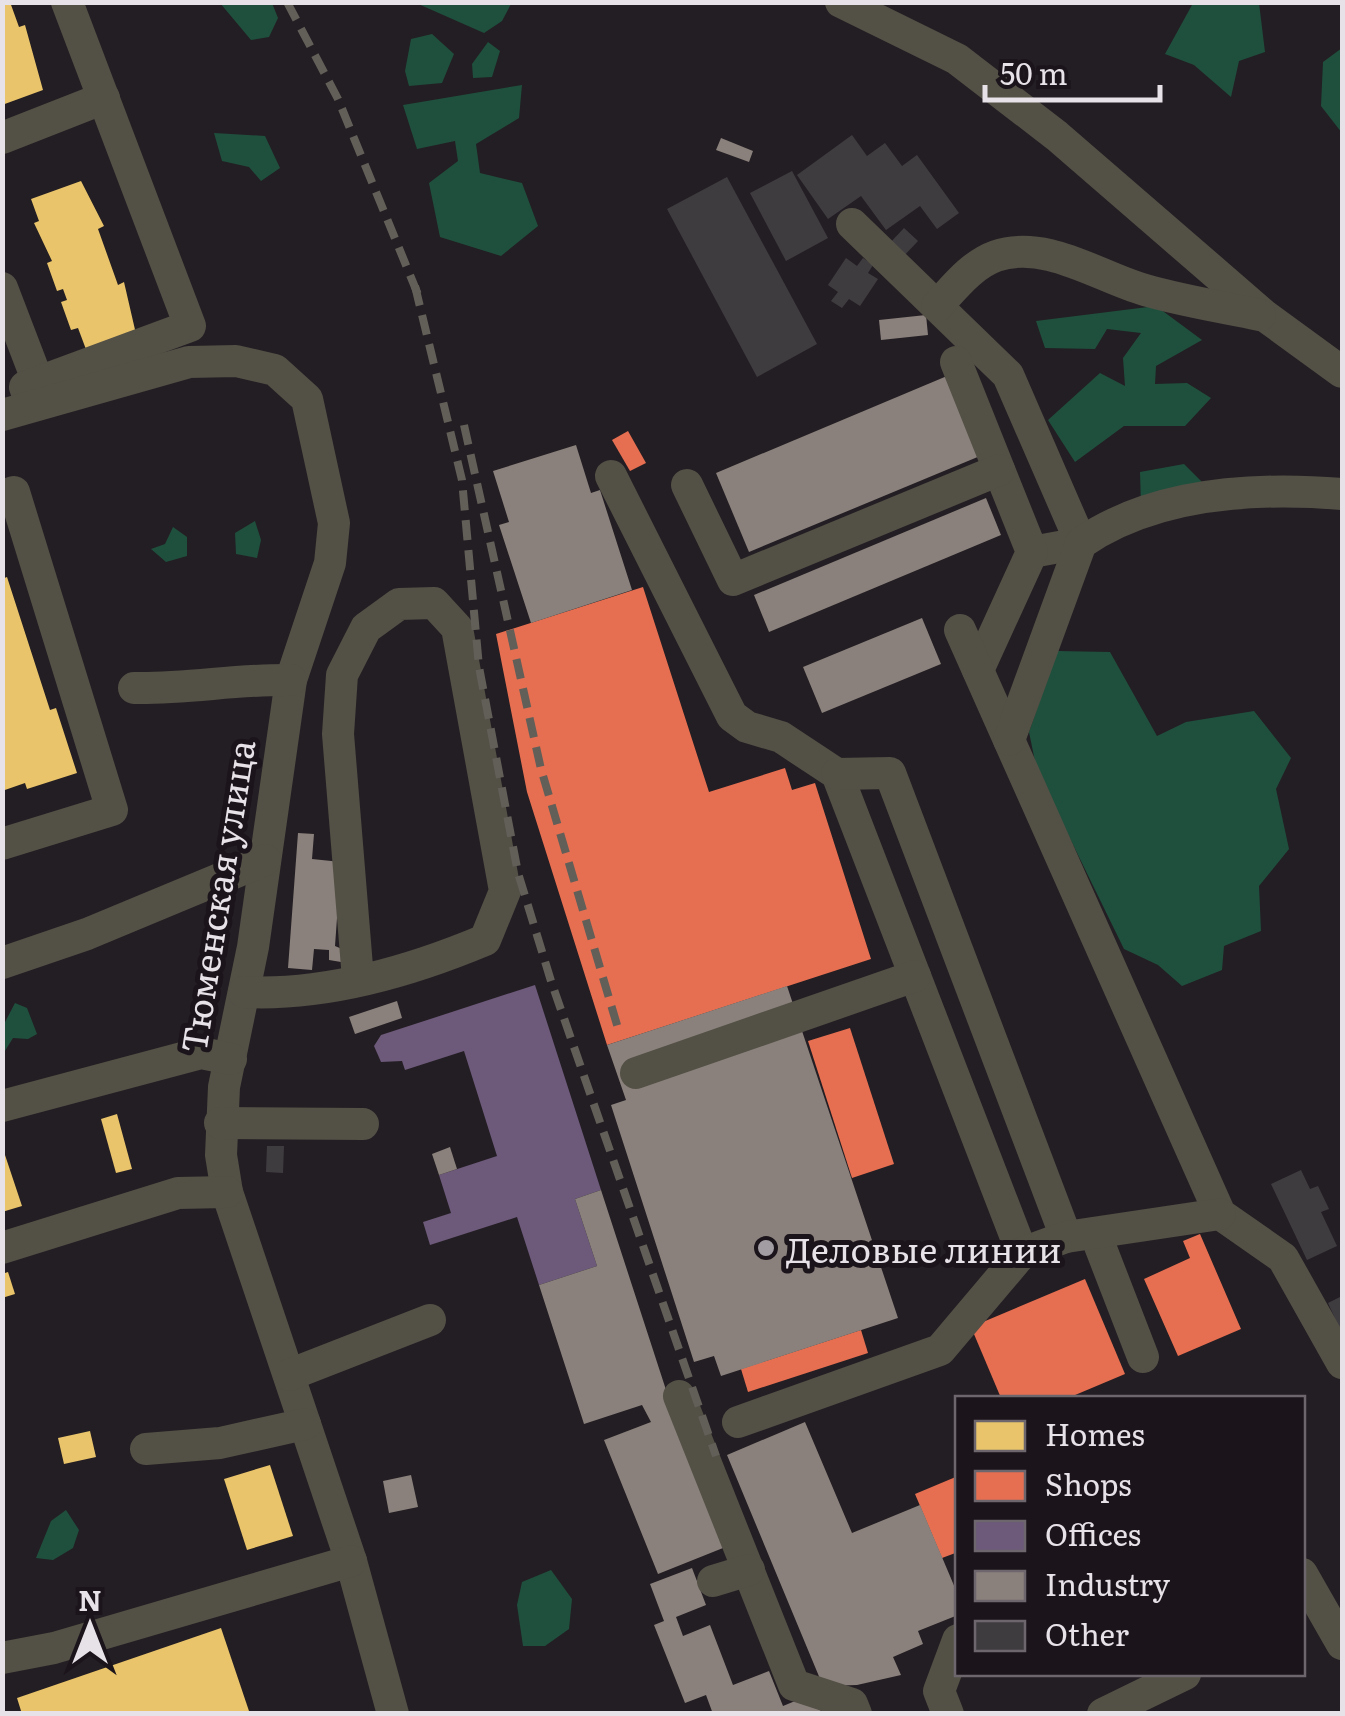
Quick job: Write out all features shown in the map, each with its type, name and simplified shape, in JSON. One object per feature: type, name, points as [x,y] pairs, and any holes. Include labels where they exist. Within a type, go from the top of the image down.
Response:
[{"type":"street","points":[[2,288],[24,401],[190,326],[68,2]]},
{"type":"street","points":[[841,2],[957,59],[1057,136],[1264,316],[1342,372]]},
{"type":"street","points":[[2,138],[104,98]]},
{"type":"street","points":[[852,224],[1008,375],[1081,543],[1009,740]]},
{"type":"street","points":[[937,306],[974,268],[996,256],[1022,251],[1050,256],[1142,289],[1264,316]]},
{"type":"street","name":"Тюменская улица","points":[[24,401],[189,362],[236,361],[275,370],[308,398],[334,523],[330,563],[291,680],[220,1123],[227,1192],[350,1561],[393,1714]]},
{"type":"street","points":[[956,362],[1032,552],[978,670]]},
{"type":"street","points":[[687,484],[734,580],[999,470]]},
{"type":"street","points":[[611,476],[732,716],[747,727],[781,737],[837,774],[890,774],[1080,1235],[1142,1357]]},
{"type":"street","points":[[1032,552],[1081,543],[1106,526],[1208,495],[1298,490],[1342,494]]},
{"type":"street","points":[[2,496],[14,492],[112,810],[2,844]]},
{"type":"street","points":[[244,992],[284,994],[424,966],[485,940],[505,891],[457,628],[434,603],[399,604],[366,628],[342,675],[338,734],[358,979]]},
{"type":"street","points":[[960,630],[1220,1214],[1284,1258],[1342,1363]]},
{"type":"street","points":[[134,688],[182,688],[229,679],[291,680]]},
{"type":"street","points":[[837,774],[1022,1253]]},
{"type":"street","points":[[2,962],[87,934],[265,860]]},
{"type":"street","points":[[636,1074],[915,976]]},
{"type":"street","points":[[2,1106],[201,1053],[231,1059]]},
{"type":"street","points":[[220,1123],[362,1124]]},
{"type":"street","points":[[2,1248],[178,1193],[227,1192]]},
{"type":"street","points":[[738,1422],[940,1350],[1022,1253],[1080,1235],[1220,1214]]},
{"type":"street","points":[[289,1376],[430,1320]]},
{"type":"street","points":[[679,1396],[794,1685],[852,1704],[856,1714]]},
{"type":"street","points":[[146,1450],[220,1443],[305,1424]]},
{"type":"street","points":[[2,1658],[54,1648],[350,1561]]},
{"type":"street","points":[[713,1581],[748,1570]]},
{"type":"street","points":[[1305,1579],[1342,1644]]},
{"type":"street","points":[[948,1714],[939,1691],[955,1648]]},
{"type":"street","points":[[1103,1714],[1181,1676]]},
{"type":"green space","points":[[220,3],[272,3],[278,18],[269,37],[251,40]]},
{"type":"green space","points":[[416,3],[554,3],[511,4],[502,21],[484,33]]},
{"type":"green space","points":[[1259,3],[1265,52],[1239,61],[1231,97],[1194,65],[1165,54],[1192,5]]},
{"type":"green space","points":[[432,34],[454,54],[442,83],[409,86],[405,71],[411,39]]},
{"type":"green space","points":[[488,42],[500,51],[492,77],[473,78],[472,64]]},
{"type":"green space","points":[[1342,48],[1342,133],[1321,106],[1323,62]]},
{"type":"green space","points":[[522,85],[519,118],[476,144],[480,173],[522,183],[538,226],[501,256],[440,237],[429,183],[458,161],[455,141],[417,149],[403,105]]},
{"type":"green space","points":[[214,133],[265,136],[280,168],[261,181],[249,167],[222,161]]},
{"type":"green space","points":[[1156,306],[1202,340],[1156,366],[1155,384],[1187,383],[1211,398],[1185,426],[1124,426],[1075,462],[1048,420],[1100,373],[1125,386],[1123,358],[1141,333],[1107,329],[1095,349],[1045,348],[1036,321]]},
{"type":"green space","points":[[1184,464],[1204,484],[1141,506],[1140,472]]},
{"type":"green space","points":[[255,521],[261,540],[257,558],[236,554],[235,533]]},
{"type":"green space","points":[[173,527],[187,537],[187,556],[166,562],[151,549],[165,544]]},
{"type":"green space","points":[[1057,651],[1110,652],[1157,736],[1186,722],[1254,711],[1291,758],[1276,789],[1289,849],[1259,886],[1261,931],[1224,946],[1222,970],[1182,986],[1158,965],[1124,949],[1037,771],[1029,732]]},
{"type":"green space","points":[[15,1003],[27,1008],[37,1034],[28,1039],[13,1038],[3,1054],[3,1026]]},
{"type":"green space","points":[[66,1510],[79,1530],[73,1548],[53,1560],[36,1558],[51,1521]]},
{"type":"green space","points":[[551,1570],[572,1599],[569,1629],[545,1646],[523,1646],[517,1605],[522,1582]]},
{"type":"building: Homes","points":[[2,2],[10,2],[19,27],[25,25],[43,90],[2,105]]},
{"type":"building: Homes","points":[[81,181],[104,226],[98,229],[118,285],[124,282],[136,334],[87,352],[78,328],[71,330],[61,302],[67,300],[63,289],[57,291],[47,263],[52,261],[34,223],[39,221],[31,199]]},
{"type":"building: Homes","points":[[7,577],[50,710],[56,708],[77,773],[27,789],[25,783],[2,791],[2,579]]},
{"type":"building: Homes","points":[[117,1114],[132,1169],[116,1173],[101,1119]]},
{"type":"building: Homes","points":[[2,1146],[22,1206],[2,1212]]},
{"type":"building: Homes","points":[[8,1272],[15,1294],[2,1298],[2,1274]]},
{"type":"building: Homes","points":[[90,1431],[96,1457],[64,1464],[58,1438]]},
{"type":"building: Homes","points":[[270,1465],[293,1536],[247,1550],[224,1479]]},
{"type":"building: Homes","points":[[221,1628],[250,1714],[22,1714],[17,1698]]},
{"type":"building: Shops","points":[[628,431],[646,463],[630,471],[612,440]]},
{"type":"building: Shops","points":[[643,587],[709,792],[785,768],[792,790],[815,783],[871,959],[607,1045],[527,792],[496,634]]},
{"type":"building: Shops","points":[[850,1028],[894,1164],[852,1178],[808,1041]]},
{"type":"building: Shops","points":[[1200,1234],[1241,1329],[1178,1356],[1144,1279],[1190,1258],[1183,1241]]},
{"type":"building: Shops","points":[[1085,1279],[1125,1374],[1073,1396],[1000,1396],[971,1327]]},
{"type":"building: Shops","points":[[861,1330],[868,1353],[748,1392],[741,1369]]},
{"type":"building: Shops","points":[[955,1477],[955,1553],[942,1558],[915,1494]]},
{"type":"building: Offices","points":[[535,985],[601,1190],[575,1199],[597,1266],[539,1285],[517,1217],[430,1245],[423,1222],[451,1213],[439,1175],[497,1156],[464,1051],[405,1070],[402,1061],[381,1062],[374,1046],[381,1035]]},
{"type":"building: Industry","points":[[721,138],[753,151],[749,162],[716,150]]},
{"type":"building: Industry","points":[[926,315],[928,335],[881,340],[879,320]]},
{"type":"building: Industry","points":[[947,376],[980,456],[749,552],[716,473]]},
{"type":"building: Industry","points":[[576,445],[591,493],[600,490],[632,590],[531,623],[499,525],[509,522],[493,471]]},
{"type":"building: Industry","points":[[986,498],[1001,535],[769,632],[754,595]]},
{"type":"building: Industry","points":[[922,618],[941,664],[822,713],[803,667]]},
{"type":"building: Industry","points":[[298,833],[314,834],[312,859],[341,862],[335,946],[342,949],[341,962],[329,960],[329,950],[314,949],[312,970],[288,968]]},
{"type":"building: Industry","name":"Деловые линии","points":[[787,986],[898,1318],[721,1376],[714,1356],[694,1362],[611,1105],[626,1100],[607,1045]]},
{"type":"building: Industry","points":[[397,1001],[402,1018],[355,1034],[349,1017]]},
{"type":"building: Industry","points":[[450,1147],[457,1169],[439,1175],[432,1154]]},
{"type":"building: Industry","points":[[601,1190],[668,1396],[728,1546],[658,1574],[604,1440],[651,1422],[642,1405],[584,1424],[539,1285],[597,1266],[575,1199]]},
{"type":"building: Industry","points":[[805,1422],[852,1533],[920,1505],[955,1588],[955,1616],[918,1631],[923,1644],[893,1657],[901,1675],[857,1685],[823,1686],[727,1455]]},
{"type":"building: Industry","points":[[411,1475],[418,1507],[389,1513],[383,1481]]},
{"type":"building: Industry","points":[[692,1568],[706,1605],[676,1617],[683,1636],[710,1625],[733,1685],[769,1671],[783,1706],[800,1699],[827,1714],[713,1714],[706,1695],[685,1703],[654,1625],[664,1621],[650,1584]]},
{"type":"building: Other","points":[[852,135],[867,156],[885,143],[902,166],[917,155],[959,213],[937,229],[920,206],[886,230],[861,196],[828,219],[797,175]]},
{"type":"building: Other","points":[[792,171],[828,238],[786,261],[750,193]]},
{"type":"building: Other","points":[[727,177],[817,344],[757,377],[667,209]]},
{"type":"building: Other","points":[[904,228],[918,241],[902,258],[888,245]]},
{"type":"building: Other","points":[[846,258],[857,266],[863,258],[873,265],[868,273],[878,279],[860,306],[849,299],[842,308],[831,301],[838,292],[828,285]]},
{"type":"building: Other","points":[[267,1146],[284,1146],[283,1173],[266,1172]]},
{"type":"building: Other","points":[[1301,1170],[1310,1189],[1318,1186],[1329,1209],[1321,1212],[1337,1246],[1307,1260],[1271,1184]]},
{"type":"building: Other","points":[[1342,1296],[1342,1334],[1328,1303]]},
{"type":"railway","points":[[287,2],[338,99],[419,297]]},
{"type":"railway","points":[[415,286],[462,480],[479,667],[518,873],[551,981],[716,1456]]},
{"type":"railway","points":[[464,425],[541,769],[620,1035]]},
{"type":"place","name":"Деловые линии","points":[[766,1248]]}]
